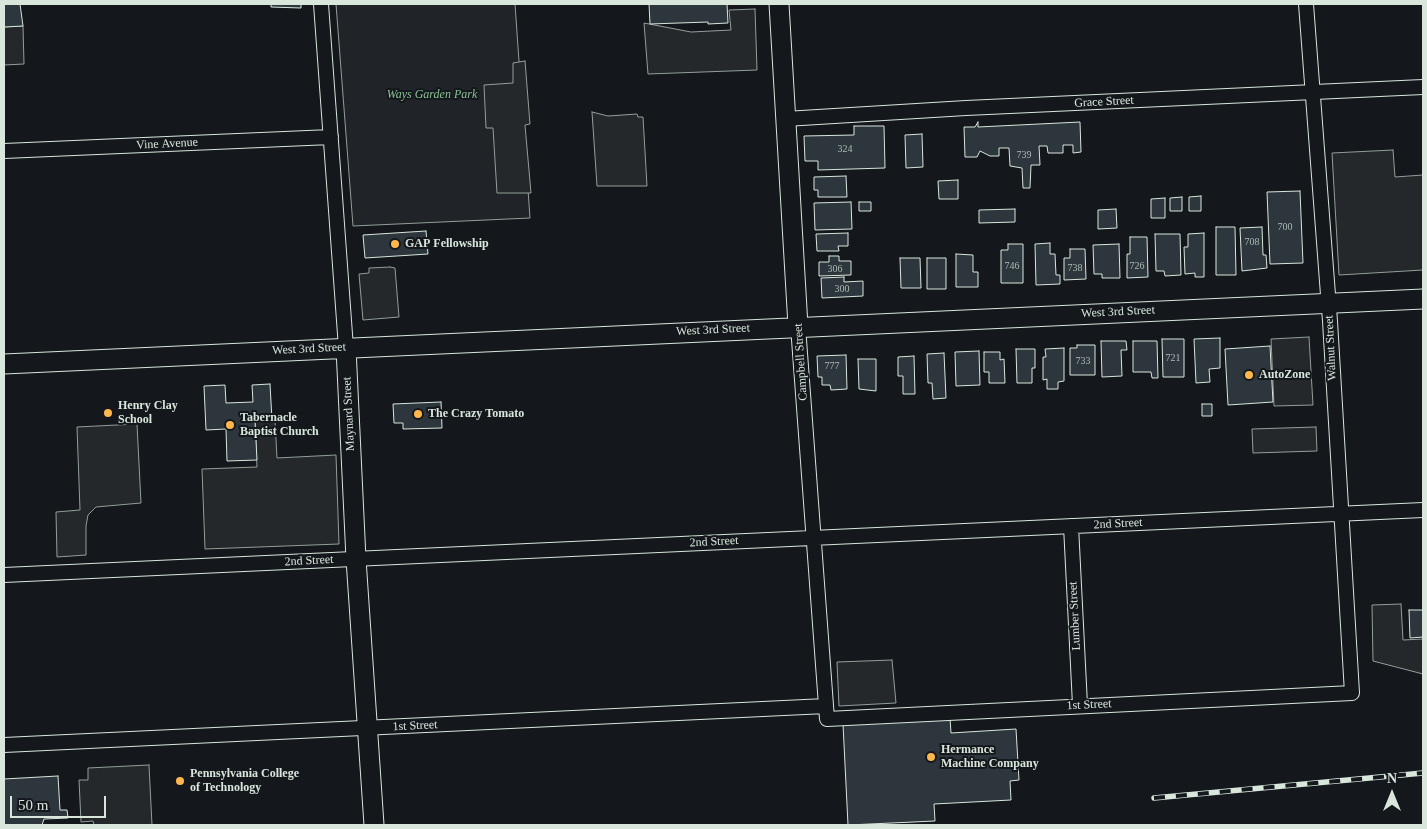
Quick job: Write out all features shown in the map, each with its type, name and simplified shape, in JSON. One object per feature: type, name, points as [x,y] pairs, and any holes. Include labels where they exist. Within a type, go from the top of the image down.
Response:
[{"type":"main road","name":"Campbell Street","points":[[779,4],[798,326]]},
{"type":"main road","name":"West 3rd Street","points":[[4,364],[798,326],[1423,299]]},
{"type":"main road","name":"Maynard Street","points":[[346,348],[356,559],[374,825]]},
{"type":"street","name":"Maynard Street","points":[[321,4],[346,348]]},
{"type":"street","name":"Walnut Street","points":[[1306,4],[1328,303],[1352,693]]},
{"type":"street","name":"Grace Street","points":[[785,119],[966,108],[1423,87]]},
{"type":"street","name":"Vine Avenue","points":[[4,151],[331,137]]},
{"type":"street","name":"Campbell Street","points":[[798,326],[812,538],[822,626],[826,713]]},
{"type":"street","name":"2nd Street","points":[[4,575],[1423,510]]},
{"type":"street","name":"Lumber Street","points":[[1071,526],[1080,705]]},
{"type":"street","name":"1st Street","points":[[4,745],[368,728],[1080,705],[1352,693]]},
{"type":"green space","name":"Ways Garden Park","points":[[336,4],[515,4],[530,218],[353,226]]},
{"type":"shaded area","points":[[755,9],[757,70],[648,74],[644,23],[691,32],[731,30],[729,10]]},
{"type":"shaded area","points":[[23,26],[24,64],[4,65],[4,27]]},
{"type":"shaded area","points":[[525,61],[530,124],[525,125],[531,193],[497,193],[493,128],[486,128],[484,85],[513,83],[513,63]]},
{"type":"shaded area","points":[[592,112],[608,116],[637,114],[638,117],[643,117],[647,186],[597,186]]},
{"type":"shaded area","points":[[1393,150],[1395,177],[1423,175],[1423,270],[1339,275],[1332,153]]},
{"type":"shaded area","points":[[369,268],[395,268],[399,317],[363,320],[359,274],[369,273]]},
{"type":"shaded area","points":[[1309,337],[1313,405],[1274,406],[1271,339]]},
{"type":"shaded area","points":[[255,421],[275,421],[277,458],[336,455],[339,544],[205,549],[202,469],[257,467]]},
{"type":"shaded area","points":[[137,424],[141,503],[96,507],[88,515],[86,555],[57,557],[56,512],[80,510],[77,427]]},
{"type":"shaded area","points":[[1316,427],[1317,451],[1253,453],[1252,429]]},
{"type":"shaded area","points":[[1401,604],[1403,640],[1423,639],[1423,674],[1373,661],[1372,605]]},
{"type":"shaded area","points":[[892,660],[896,703],[839,706],[837,662]]},
{"type":"shaded area","points":[[149,765],[152,825],[94,825],[93,821],[81,822],[79,780],[88,780],[88,768]]},
{"type":"building","points":[[4,4],[20,4],[23,26],[4,27]]},
{"type":"building","points":[[271,4],[301,4],[301,8],[271,7]]},
{"type":"building","points":[[649,4],[727,4],[728,23],[650,24]]},
{"type":"building","points":[[978,122],[978,127],[1080,122],[1081,152],[1073,153],[1073,145],[1063,145],[1063,153],[1048,153],[1047,146],[1039,146],[1040,165],[1031,165],[1030,188],[1023,188],[1022,168],[1010,166],[1009,148],[999,148],[999,156],[990,156],[980,151],[977,157],[965,157],[964,127],[975,127]]},
{"type":"building","points":[[854,126],[884,126],[885,168],[818,170],[818,161],[805,161],[804,136],[854,135]]},
{"type":"building","points":[[922,134],[923,167],[906,168],[905,135]]},
{"type":"building","points":[[846,176],[847,197],[818,197],[818,190],[814,190],[814,177]]},
{"type":"building","points":[[958,180],[958,199],[939,199],[938,181]]},
{"type":"building","points":[[1300,191],[1303,263],[1270,264],[1267,192]]},
{"type":"building","points":[[1201,196],[1201,211],[1189,211],[1189,197]]},
{"type":"building","points":[[1182,197],[1182,211],[1170,211],[1170,198]]},
{"type":"building","points":[[1165,198],[1165,218],[1151,218],[1151,199]]},
{"type":"building","points":[[851,202],[852,229],[815,230],[814,203]]},
{"type":"building","points":[[859,202],[871,202],[871,211],[859,211]]},
{"type":"building","points":[[1015,209],[1015,222],[979,223],[979,210]]},
{"type":"building","points":[[1116,209],[1117,228],[1098,229],[1098,210]]},
{"type":"building","points":[[1216,227],[1235,227],[1236,275],[1216,275]]},
{"type":"building","points":[[1262,227],[1263,255],[1266,255],[1267,268],[1242,271],[1240,228]]},
{"type":"building","name":"GAP Fellowship","points":[[426,231],[428,254],[365,258],[363,235]]},
{"type":"building","points":[[848,233],[848,246],[838,246],[839,251],[817,251],[816,234]]},
{"type":"building","points":[[1204,233],[1204,277],[1195,277],[1195,273],[1185,274],[1184,247],[1188,247],[1188,234]]},
{"type":"building","points":[[1155,234],[1180,234],[1181,275],[1165,276],[1164,271],[1156,271]]},
{"type":"building","points":[[1130,237],[1147,237],[1148,277],[1127,278],[1127,254],[1130,254]]},
{"type":"building","points":[[1050,243],[1050,254],[1055,254],[1056,275],[1060,275],[1060,284],[1036,285],[1035,244]]},
{"type":"building","points":[[1008,244],[1023,244],[1023,283],[1001,283],[1001,250],[1008,250]]},
{"type":"building","points":[[1119,244],[1120,278],[1102,278],[1102,274],[1094,274],[1093,245]]},
{"type":"building","points":[[1070,249],[1085,249],[1086,279],[1064,280],[1064,258],[1070,258]]},
{"type":"building","points":[[956,254],[973,255],[973,272],[978,272],[978,287],[956,287]]},
{"type":"building","points":[[829,256],[839,256],[839,261],[851,261],[851,275],[819,276],[819,262],[829,262]]},
{"type":"building","points":[[900,258],[920,258],[921,288],[901,288]]},
{"type":"building","points":[[927,258],[946,258],[946,289],[927,289]]},
{"type":"building","points":[[844,277],[844,282],[863,281],[863,296],[822,298],[821,278]]},
{"type":"building","points":[[1220,338],[1220,368],[1209,369],[1210,382],[1196,383],[1194,339]]},
{"type":"building","points":[[1162,339],[1184,339],[1184,377],[1163,377]]},
{"type":"building","points":[[1101,341],[1126,341],[1127,350],[1121,350],[1122,376],[1102,377]]},
{"type":"building","points":[[1133,341],[1157,341],[1158,378],[1152,378],[1151,372],[1133,372]]},
{"type":"building","points":[[1077,345],[1095,345],[1095,375],[1070,375],[1070,348],[1077,348]]},
{"type":"building","name":"AutoZone","points":[[1270,346],[1273,402],[1228,405],[1225,349]]},
{"type":"building","points":[[1064,348],[1064,381],[1058,382],[1058,389],[1047,389],[1047,379],[1043,380],[1043,357],[1046,357],[1045,349]]},
{"type":"building","points":[[1016,349],[1035,349],[1035,368],[1032,368],[1032,383],[1017,383]]},
{"type":"building","points":[[979,351],[980,385],[956,386],[955,352]]},
{"type":"building","points":[[984,352],[1000,352],[1000,360],[1004,359],[1005,383],[989,383],[989,372],[984,372]]},
{"type":"building","points":[[944,353],[946,398],[933,399],[932,383],[928,383],[927,354]]},
{"type":"building","points":[[846,355],[847,389],[831,390],[830,385],[822,385],[822,377],[818,377],[817,356]]},
{"type":"building","points":[[914,356],[915,394],[903,394],[903,376],[898,376],[898,357]]},
{"type":"building","points":[[858,359],[876,359],[876,391],[859,389]]},
{"type":"building","name":"Tabernacle Baptist Church","points":[[270,384],[272,420],[255,421],[257,460],[227,461],[226,429],[206,430],[204,386],[225,385],[226,403],[253,402],[252,385]]},
{"type":"building","name":"The Crazy Tomato","points":[[441,402],[442,428],[403,429],[403,423],[394,423],[393,404]]},
{"type":"building","points":[[1202,404],[1212,404],[1212,416],[1202,416]]},
{"type":"building","points":[[1409,610],[1423,610],[1423,637],[1410,638]]},
{"type":"building","name":"Hermance Machine Company","points":[[950,718],[951,733],[1016,729],[1019,780],[1010,781],[1011,800],[934,804],[935,821],[848,825],[843,724]]},
{"type":"building","points":[[58,776],[60,810],[67,810],[68,818],[44,819],[42,825],[4,825],[4,779]]},
{"type":"railway","points":[[1154,798],[1423,773]]},
{"type":"place","name":"GAP Fellowship","points":[[395,244]]},
{"type":"place","name":"AutoZone","points":[[1249,375]]},
{"type":"place","name":"Henry Clay School","points":[[108,413]]},
{"type":"place","name":"The Crazy Tomato","points":[[418,414]]},
{"type":"place","name":"Tabernacle Baptist Church","points":[[230,425]]},
{"type":"place","name":"Hermance Machine Company","points":[[931,757]]},
{"type":"place","name":"Pennsylvania College of Technology","points":[[180,781]]}]
